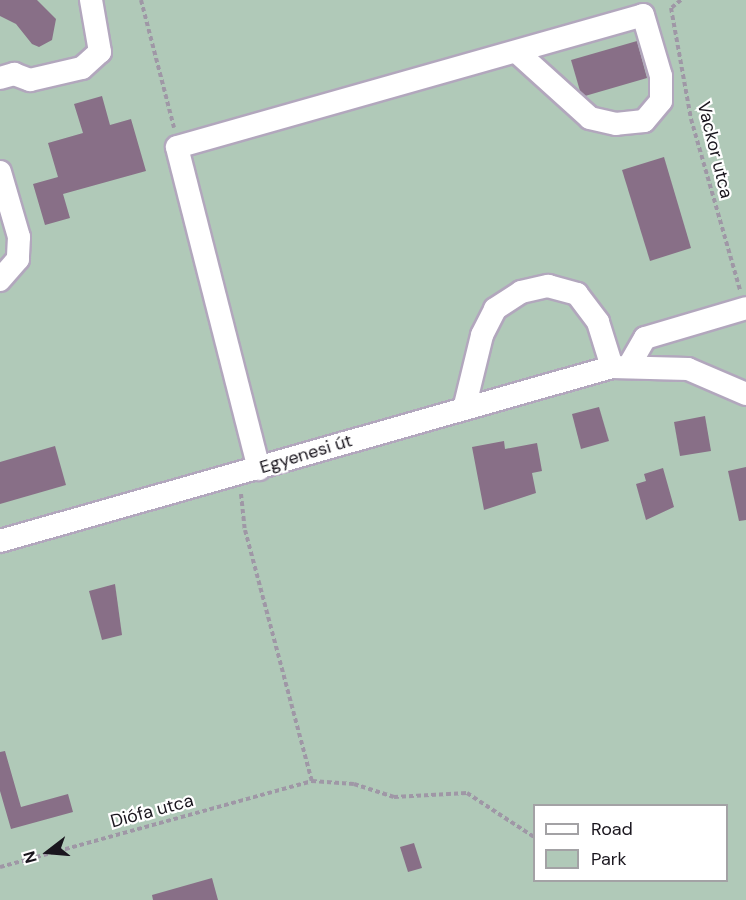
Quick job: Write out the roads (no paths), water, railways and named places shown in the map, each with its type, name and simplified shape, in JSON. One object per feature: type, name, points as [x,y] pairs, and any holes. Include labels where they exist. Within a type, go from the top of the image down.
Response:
[{"type":"street","points":[[0,78],[14,74],[30,80],[82,68],[100,52],[91,0]]},
{"type":"street","points":[[249,471],[177,147],[518,53],[643,15],[662,75],[662,101],[644,121],[616,124],[590,117],[518,53]]},
{"type":"street","points":[[0,172],[19,237],[18,259],[0,280]]},
{"type":"street","points":[[465,405],[482,335],[495,309],[521,292],[548,286],[578,294],[598,322],[621,366],[645,338],[746,308]]},
{"type":"street","name":"Egyenesi út","points":[[0,541],[249,471],[465,405],[621,366],[688,369],[746,394]]}]
